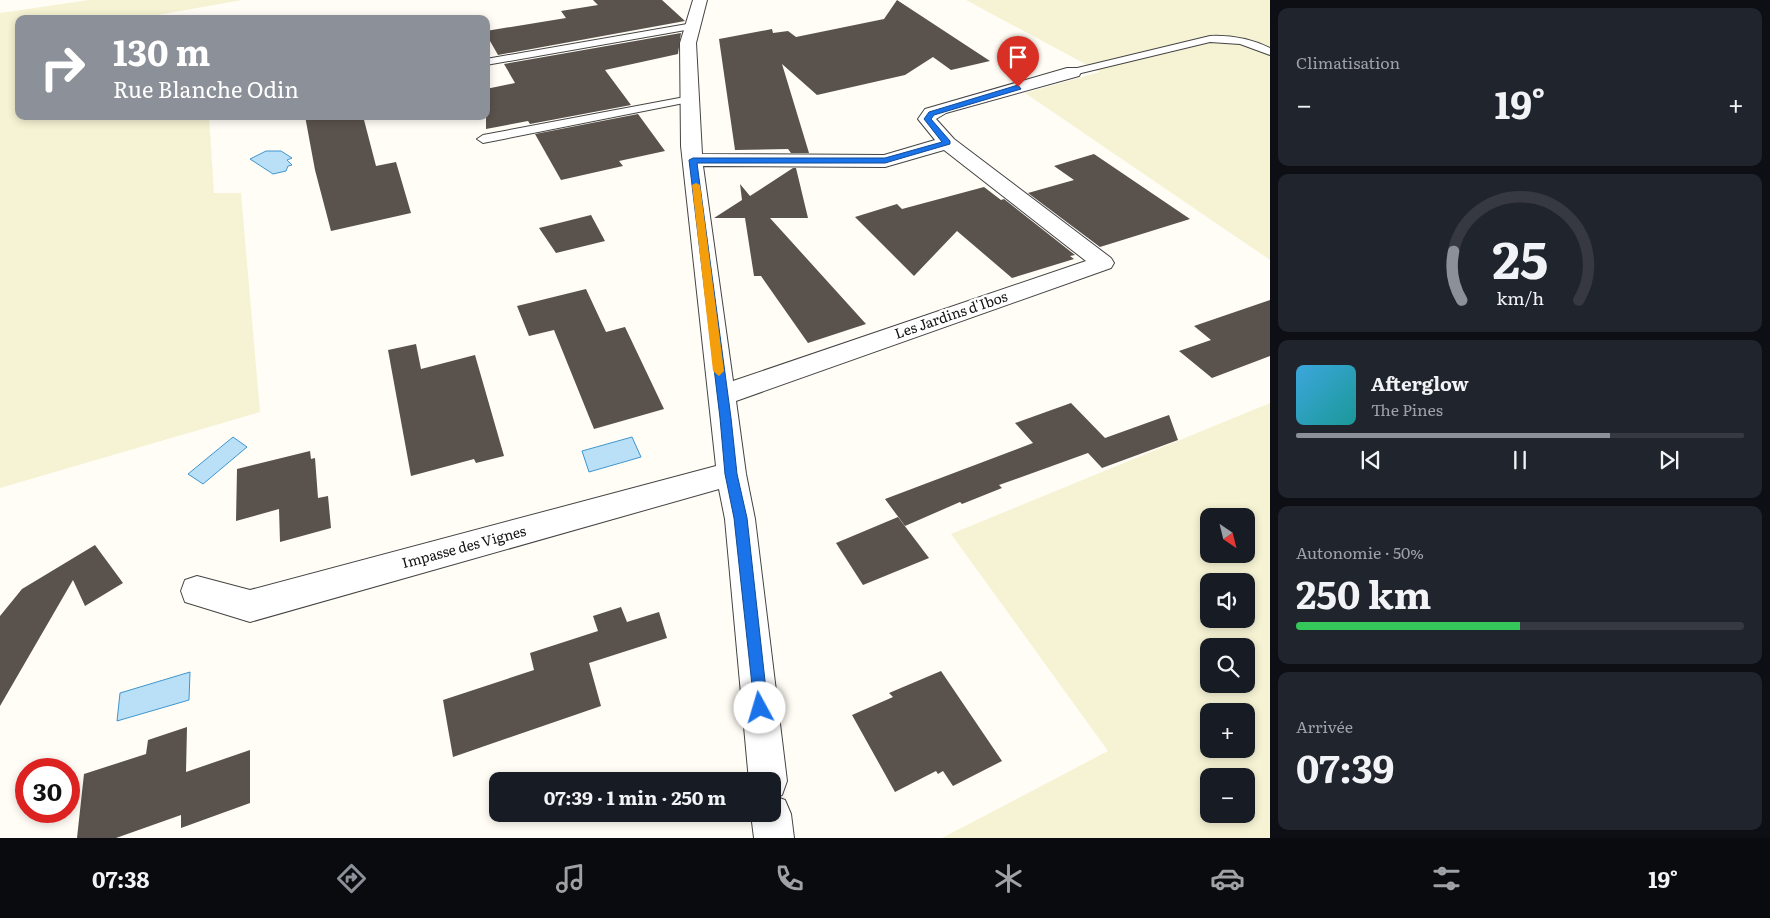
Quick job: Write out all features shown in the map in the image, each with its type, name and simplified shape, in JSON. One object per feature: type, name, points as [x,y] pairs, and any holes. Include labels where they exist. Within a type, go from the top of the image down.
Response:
[{"type":"street","points":[[700,0],[688,43],[693,160],[731,474],[740,518],[767,772]]},
{"type":"street","points":[[693,160],[885,160],[947,143],[927,119],[932,113],[1073,72]]},
{"type":"street","name":"Les Jardins d'Ibos","points":[[722,395],[1103,263],[947,143]]},
{"type":"street","name":"Impasse des Vignes","points":[[197,591],[250,606],[731,474]]},
{"type":"street","points":[[772,822],[774,838]]},
{"type":"lane","points":[[490,61],[693,26]]},
{"type":"lane","points":[[1073,72],[1210,39],[1229,38],[1256,45],[1270,52]]},
{"type":"lane","points":[[482,139],[690,98]]},
{"type":"shaded area","points":[[89,0],[242,0],[158,15],[15,15],[15,120],[209,120],[214,193],[241,193],[260,412],[0,488],[0,13]]},
{"type":"shaded area","points":[[966,0],[1270,0],[1270,260],[1025,93],[1100,72]]},
{"type":"shaded area","points":[[1270,403],[1270,838],[942,838],[1108,751],[951,534]]},
{"type":"water","points":[[266,151],[281,151],[292,158],[287,160],[292,165],[288,166],[286,171],[273,174],[250,159]]},
{"type":"water","points":[[233,437],[247,447],[203,484],[188,474]]},
{"type":"water","points":[[632,437],[641,457],[589,472],[582,451]]},
{"type":"water","points":[[190,672],[189,700],[117,721],[120,693]]},
{"type":"building","points":[[593,0],[662,0],[685,21],[498,55],[490,41],[490,30],[566,18],[561,11],[598,5]]},
{"type":"building","points":[[897,0],[990,61],[951,70],[933,57],[905,75],[817,95],[782,64],[809,153],[791,153],[788,149],[735,150],[719,39],[772,29],[773,33],[788,31],[796,37],[884,19]]},
{"type":"building","points":[[681,33],[678,54],[605,70],[631,105],[530,124],[528,121],[486,129],[486,120],[490,120],[490,88],[515,83],[504,64]]},
{"type":"building","points":[[638,114],[665,151],[619,161],[623,166],[561,180],[535,134]]},
{"type":"building","points":[[306,120],[364,120],[376,166],[396,162],[411,213],[331,231],[315,170]]},
{"type":"building","points":[[1094,154],[1190,219],[1100,247],[1028,193],[1074,180],[1054,166]]},
{"type":"building","points":[[793,168],[796,168],[808,218],[770,218],[866,324],[808,343],[761,276],[754,276],[745,218],[714,218],[742,200],[740,184],[750,196]]},
{"type":"building","points":[[984,187],[1001,200],[1004,199],[1075,255],[1070,256],[1074,259],[1012,278],[957,231],[914,276],[855,217],[897,204],[902,209]]},
{"type":"building","points":[[591,215],[605,241],[556,253],[539,228]]},
{"type":"building","points":[[586,289],[606,332],[625,327],[664,409],[594,429],[554,330],[529,336],[517,306]]},
{"type":"building","points":[[1270,300],[1270,356],[1212,378],[1179,351],[1211,340],[1194,326]]},
{"type":"building","points":[[416,344],[421,369],[475,355],[504,456],[476,463],[474,459],[411,476],[388,350]]},
{"type":"building","points":[[1071,403],[1105,438],[1169,415],[1178,440],[1102,468],[1088,453],[999,485],[1002,488],[962,504],[960,502],[905,526],[885,499],[1033,443],[1015,423]]},
{"type":"building","points":[[310,451],[311,459],[315,458],[318,498],[328,496],[331,528],[280,542],[279,509],[236,521],[237,469]]},
{"type":"building","points":[[898,517],[929,558],[863,585],[836,543]]},
{"type":"building","points":[[95,545],[123,583],[85,606],[73,580],[0,706],[0,616],[22,589]]},
{"type":"building","points":[[621,607],[627,622],[659,612],[667,638],[589,663],[601,706],[453,757],[443,700],[534,670],[530,653],[598,631],[593,616]]},
{"type":"building","points":[[941,671],[1002,761],[953,786],[943,771],[938,774],[936,771],[895,792],[852,715],[893,697],[889,693]]},
{"type":"building","points":[[187,727],[186,772],[250,750],[250,803],[181,828],[181,815],[116,838],[77,838],[84,774],[146,754],[148,740]]},
{"type":"slow traffic","points":[[696,185],[719,371]]},
{"type":"route","points":[[760,708],[740,518],[731,474],[726,418],[693,160],[885,160],[947,143],[927,119],[932,113],[940,109],[1018,87]]}]
